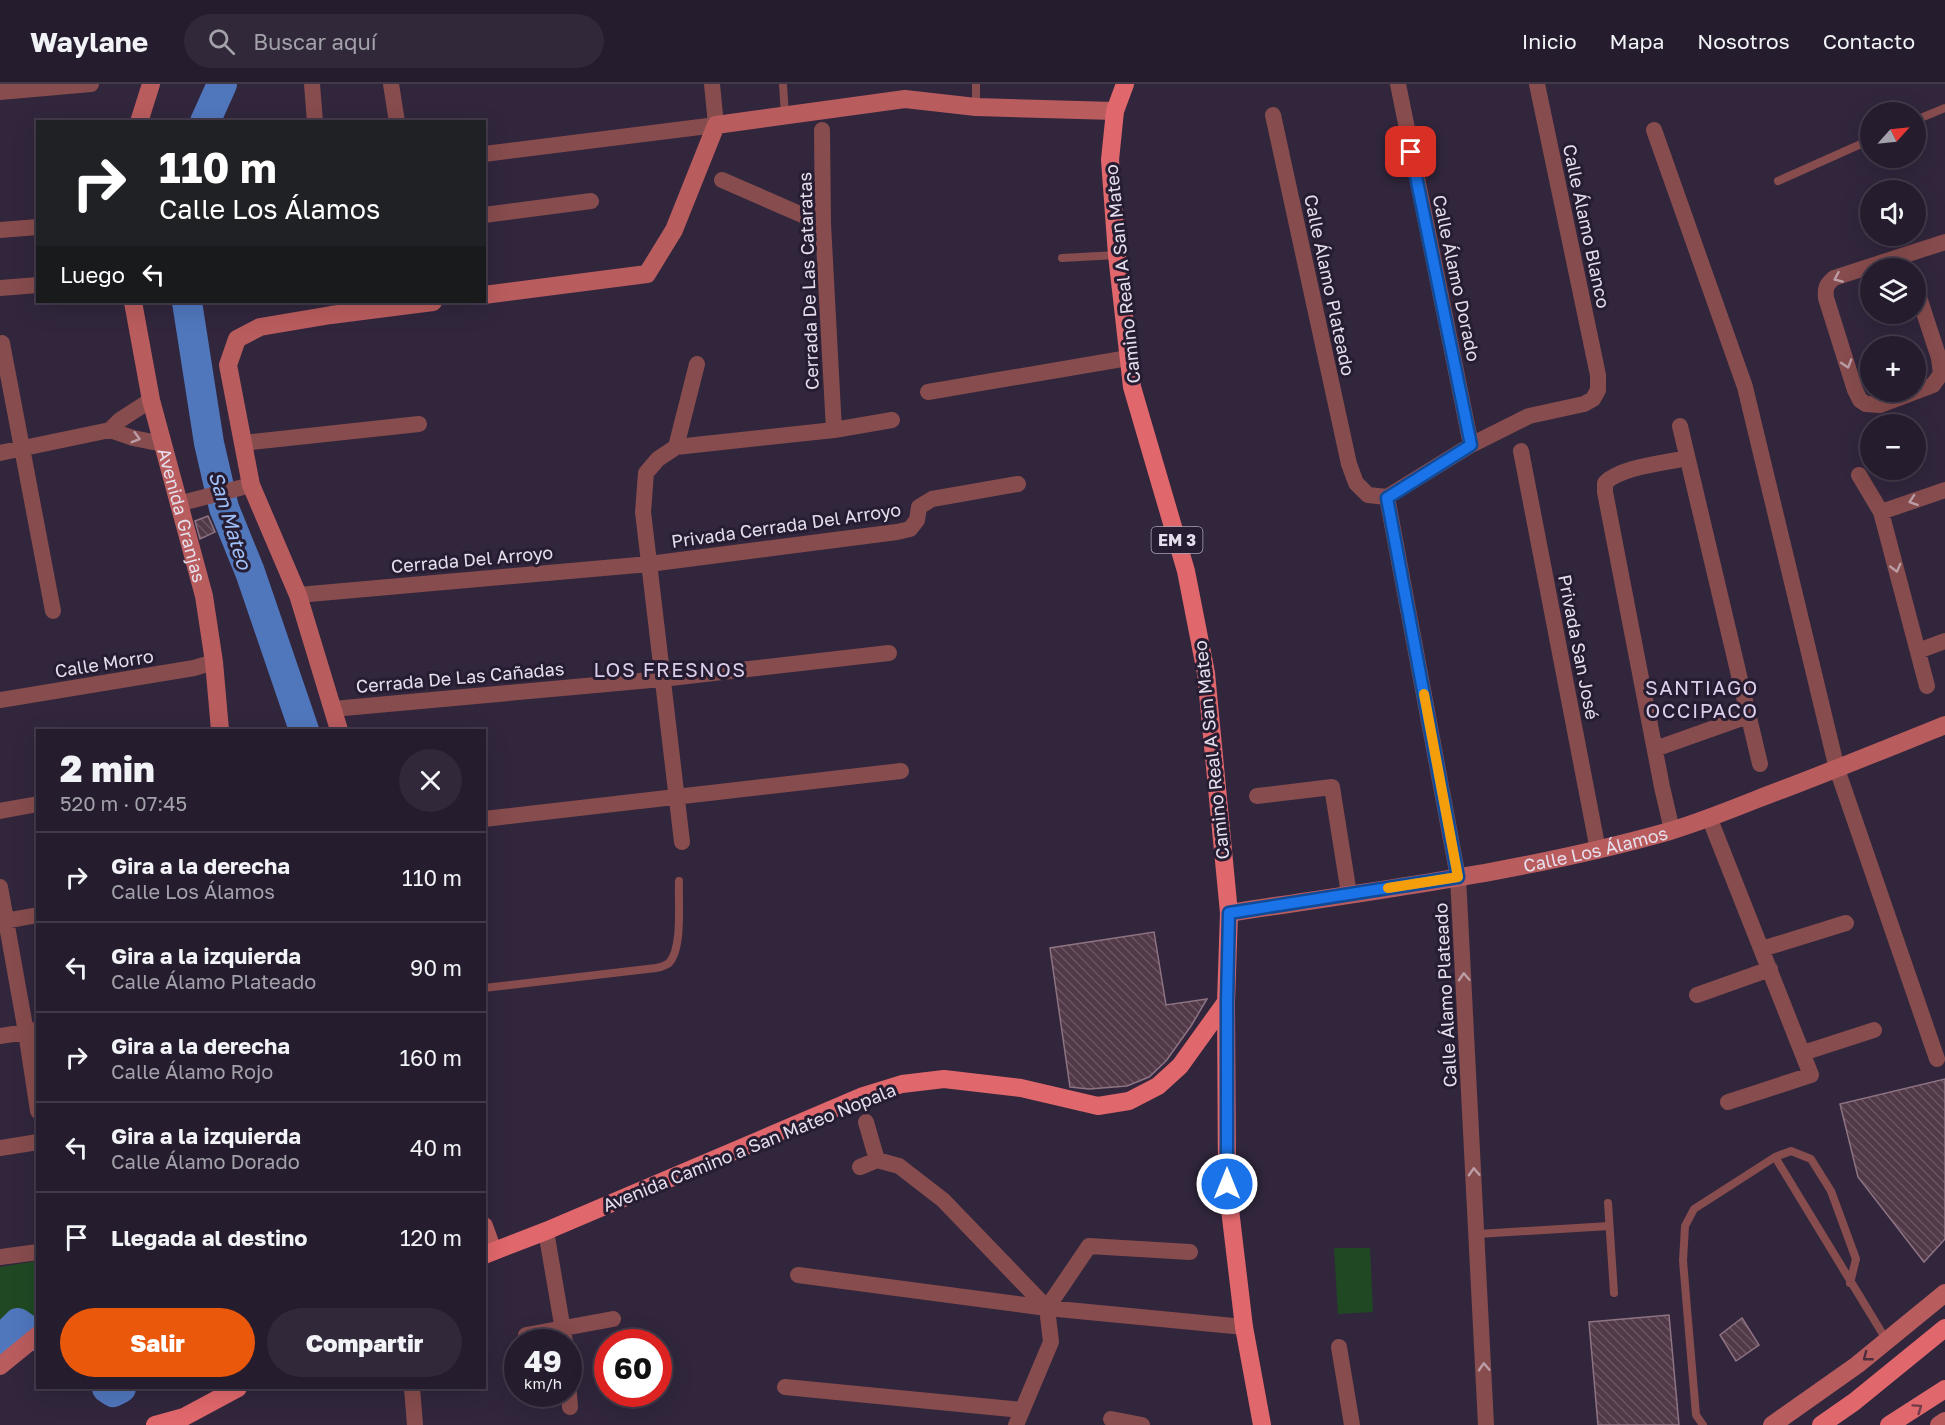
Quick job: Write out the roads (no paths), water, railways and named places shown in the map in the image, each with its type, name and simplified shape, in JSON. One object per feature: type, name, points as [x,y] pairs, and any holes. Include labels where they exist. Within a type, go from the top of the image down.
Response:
[{"type":"main road","name":"Camino Real A San Mateo","points":[[1125,84],[1115,111],[1110,160],[1128,358],[1132,387],[1186,571],[1206,672],[1229,913],[1227,1184],[1244,1327],[1262,1425]]},
{"type":"main road","name":"Avenida Camino a San Mateo Nopala","points":[[489,1253],[863,1096],[902,1084],[944,1079],[1021,1088],[1098,1106],[1129,1101],[1158,1086],[1180,1066],[1227,1002]]},
{"type":"main road","points":[[1821,1425],[1854,1402],[1945,1328]]},
{"type":"main road","points":[[155,1425],[184,1418],[236,1389]]},
{"type":"main road","points":[[1889,1425],[1945,1389]]},
{"type":"street","points":[[0,92],[91,84]]},
{"type":"street","points":[[140,120],[151,84]]},
{"type":"street","points":[[312,84],[315,120]]},
{"type":"street","points":[[391,84],[397,120]]},
{"type":"street","points":[[486,295],[647,274],[674,230],[716,125],[712,84]]},
{"type":"street","name":"Calle Álamo Dorado","points":[[1398,84],[1471,445]]},
{"type":"street","name":"Calle Álamo Blanco","points":[[1471,445],[1529,416],[1584,404],[1593,399],[1598,390],[1598,375],[1538,84]]},
{"type":"street","points":[[486,154],[905,99],[976,107],[1115,111]]},
{"type":"street","name":"Calle Álamo Plateado","points":[[1273,116],[1349,464],[1356,483],[1368,495],[1387,498],[1458,877],[1486,1425]]},
{"type":"street","name":"Cerrada De Las Cataratas","points":[[822,130],[823,224],[834,430]]},
{"type":"street","points":[[1654,130],[1745,387],[1837,770],[1937,1059]]},
{"type":"street","points":[[722,180],[823,224]]},
{"type":"street","points":[[486,215],[591,201]]},
{"type":"street","points":[[0,230],[36,226]]},
{"type":"street","points":[[1915,258],[1945,242]]},
{"type":"street","points":[[1860,272],[1834,278],[1825,289],[1860,400],[1866,404],[1880,405],[1933,385],[1941,374],[1939,358],[1926,318]]},
{"type":"street","points":[[0,288],[36,285]]},
{"type":"street","name":"Avenida Granjas","points":[[133,303],[151,400],[163,444],[186,502],[214,662],[220,729]]},
{"type":"street","points":[[339,729],[298,595],[244,487],[243,443],[228,365],[237,339],[260,327],[330,308],[416,303]]},
{"type":"street","points":[[2,343],[52,611]]},
{"type":"street","points":[[928,392],[1128,358]]},
{"type":"street","points":[[676,447],[697,364]]},
{"type":"street","points":[[110,430],[120,420],[151,400]]},
{"type":"street","points":[[682,842],[643,512],[646,473],[658,459],[676,447],[834,430],[892,420]]},
{"type":"street","points":[[243,443],[420,424]]},
{"type":"street","points":[[1680,426],[1760,764]]},
{"type":"street","points":[[0,453],[110,430],[133,438],[163,444]]},
{"type":"street","points":[[1387,498],[1471,445]]},
{"type":"street","name":"Privada San José","points":[[1521,451],[1598,850]]},
{"type":"street","points":[[1672,830],[1605,483],[1622,472],[1687,458]]},
{"type":"street","points":[[1859,475],[1881,512],[1927,686]]},
{"type":"street","name":"Privada Cerrada Del Arroyo","points":[[649,564],[904,531],[910,529],[917,520],[919,507],[932,499],[1018,484]]},
{"type":"street","points":[[186,502],[244,487]]},
{"type":"street","points":[[1881,512],[1945,490]]},
{"type":"street","name":"Cerrada Del Arroyo","points":[[298,595],[649,564]]},
{"type":"street","points":[[1918,651],[1945,641]]},
{"type":"street","name":"Cerrada De Las Cañadas","points":[[333,710],[889,653]]},
{"type":"street","name":"Calle Morro","points":[[0,700],[194,668],[214,662]]},
{"type":"street","points":[[1655,749],[1748,716]]},
{"type":"street","name":"Calle Los Álamos","points":[[1229,913],[1458,877],[1598,850],[1672,830],[1709,817],[1837,770],[1945,725]]},
{"type":"street","points":[[486,819],[901,771]]},
{"type":"street","points":[[1257,796],[1332,787],[1349,894]]},
{"type":"street","points":[[0,811],[36,804]]},
{"type":"street","points":[[1709,817],[1811,1075],[1728,1102]]},
{"type":"street","points":[[0,887],[3,921],[32,1031],[36,1084]]},
{"type":"street","points":[[3,921],[36,915]]},
{"type":"street","points":[[1762,949],[1846,923]]},
{"type":"street","points":[[1697,995],[1770,969]]},
{"type":"street","points":[[1803,1053],[1874,1030]]},
{"type":"street","points":[[0,1036],[32,1031]]},
{"type":"street","points":[[866,1122],[877,1160]]},
{"type":"street","points":[[0,1148],[36,1142]]},
{"type":"street","points":[[785,1388],[1019,1417],[1051,1342],[1047,1308],[943,1200],[899,1166],[877,1160],[860,1167]]},
{"type":"street","points":[[546,1231],[564,1329]]},
{"type":"street","points":[[486,1237],[489,1253]]},
{"type":"street","points":[[1047,1308],[1089,1246],[1190,1252]]},
{"type":"street","points":[[0,1257],[36,1252]]},
{"type":"street","points":[[798,1275],[1047,1308],[1244,1327]]},
{"type":"street","points":[[1772,1425],[1887,1342],[1945,1293]]},
{"type":"street","points":[[582,1329],[613,1319]]},
{"type":"street","points":[[0,1366],[36,1337]]},
{"type":"street","points":[[1340,1347],[1352,1425]]},
{"type":"street","points":[[412,1389],[415,1425]]},
{"type":"street","points":[[1111,1419],[1142,1425]]},
{"type":"street","points":[[1939,1425],[1945,1421]]},
{"type":"lane","points":[[783,84],[785,116]]},
{"type":"lane","points":[[976,84],[976,107]]},
{"type":"lane","points":[[1926,116],[1945,108]]},
{"type":"lane","points":[[1778,181],[1860,144]]},
{"type":"lane","points":[[1062,258],[1118,255]]},
{"type":"lane","points":[[486,988],[667,965],[674,956],[677,944],[679,881]]},
{"type":"lane","points":[[1703,1425],[1696,1415],[1683,1261],[1685,1226],[1694,1209],[1775,1157],[1791,1151],[1811,1159],[1831,1191],[1856,1259],[1850,1283]]},
{"type":"lane","points":[[1775,1157],[1887,1342]]},
{"type":"lane","points":[[1608,1203],[1614,1293]]},
{"type":"lane","points":[[1478,1234],[1609,1227]]},
{"type":"waterway","name":"San Mateo","points":[[206,120],[222,84]]},
{"type":"waterway","name":"San Mateo","points":[[187,303],[209,443],[224,508],[250,572],[304,729]]},
{"type":"waterway","name":"San Mateo","points":[[0,1341],[18,1323],[36,1336]]},
{"type":"waterway","name":"San Mateo","points":[[108,1389],[113,1392],[119,1389]]},
{"type":"district","name":"LOS FRESNOS","points":[[670,669]]},
{"type":"district","name":"SANTIAGO OCCIPACO","points":[[1702,698]]}]
